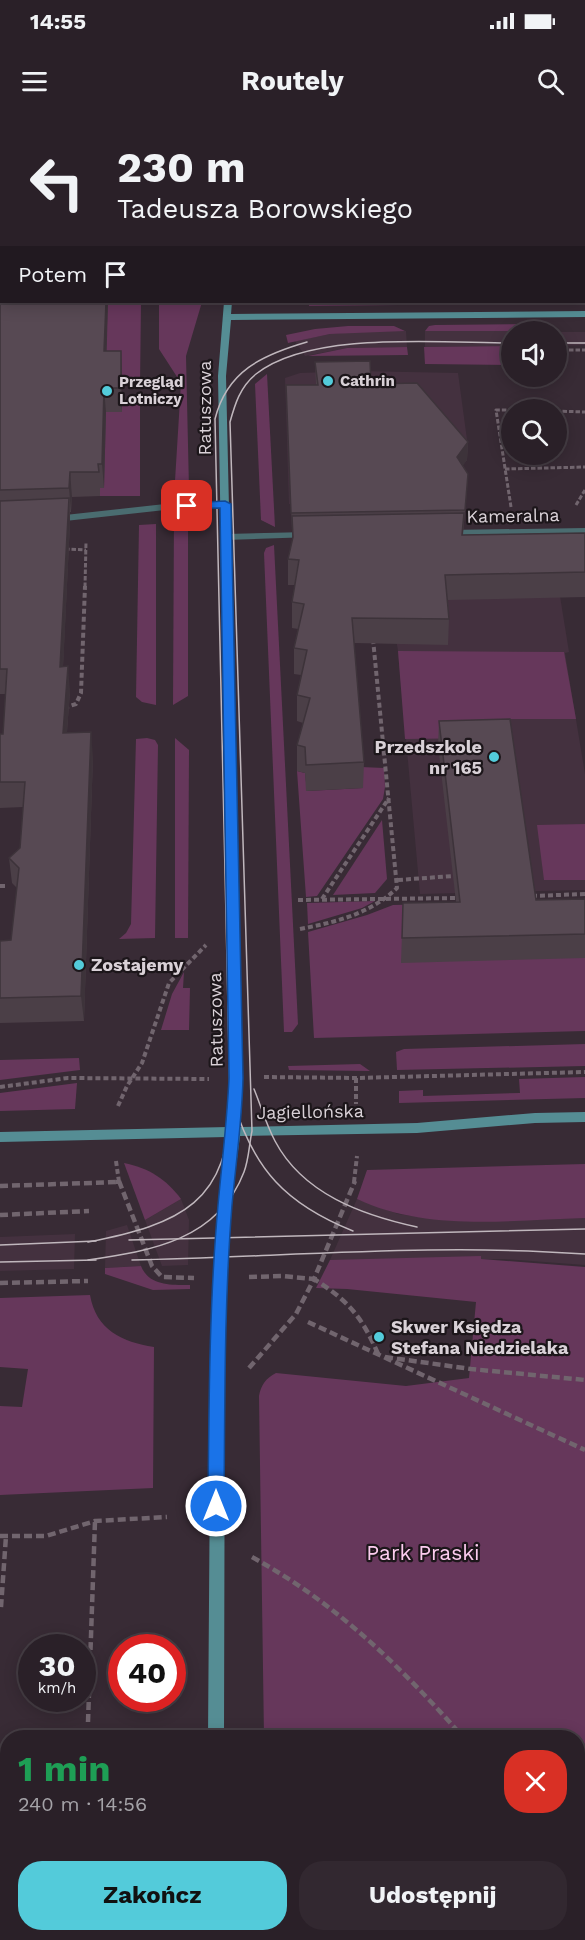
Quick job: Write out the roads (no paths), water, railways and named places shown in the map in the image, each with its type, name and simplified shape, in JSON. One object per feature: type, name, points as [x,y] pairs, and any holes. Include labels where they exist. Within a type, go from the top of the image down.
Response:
[{"type":"street","name":"Ratuszowa","points":[[216,1730],[216,1412],[225,1204],[234,1131],[236,1057],[222,376],[228,303]]},
{"type":"street","points":[[227,317],[585,314]]},
{"type":"street","points":[[44,519],[225,504]]},
{"type":"street","name":"Kameralna","points":[[434,533],[585,531]]},
{"type":"street","points":[[226,537],[318,535]]},
{"type":"street","name":"Jagiellońska","points":[[0,1137],[417,1128],[535,1118],[585,1117]]},
{"type":"tram line","points":[[92,1241],[149,1227],[174,1216],[194,1203],[210,1185],[221,1162],[228,1134],[230,1098],[215,419],[228,389],[249,367],[261,359],[307,342]]},
{"type":"tram line","points":[[250,1145],[252,1131],[230,422],[234,409],[246,384],[256,374],[280,360],[310,351],[379,342],[501,343]]},
{"type":"tram line","points":[[567,343],[585,343]]},
{"type":"tram line","points":[[254,1089],[275,1141],[301,1175],[318,1188],[355,1208],[417,1227]]},
{"type":"tram line","points":[[233,1101],[250,1145]]},
{"type":"tram line","points":[[178,1239],[200,1227],[218,1213],[232,1195],[244,1172],[250,1145]]},
{"type":"tram line","points":[[250,1145],[276,1182],[291,1196],[309,1209],[353,1231]]},
{"type":"tram line","points":[[178,1239],[585,1229]]},
{"type":"tram line","points":[[88,1260],[135,1252],[178,1239]]},
{"type":"tram line","points":[[129,1240],[178,1239]]},
{"type":"tram line","points":[[0,1245],[92,1241]]},
{"type":"tram line","points":[[92,1241],[96,1241]]},
{"type":"tram line","points":[[132,1260],[415,1250],[585,1254]]},
{"type":"tram line","points":[[0,1262],[96,1260]]},
{"type":"place","name":"Cathrin","points":[[328,381]]},
{"type":"place","name":"Przegląd Lotniczy","points":[[107,391]]},
{"type":"place","name":"Przedszkole nr 165","points":[[494,757]]},
{"type":"place","name":"Zostajemy","points":[[79,965]]},
{"type":"place","name":"Skwer Księdza Stefana Niedzielaka","points":[[379,1337]]},
{"type":"park label","name":"Park Praski","points":[[423,1553]]}]
